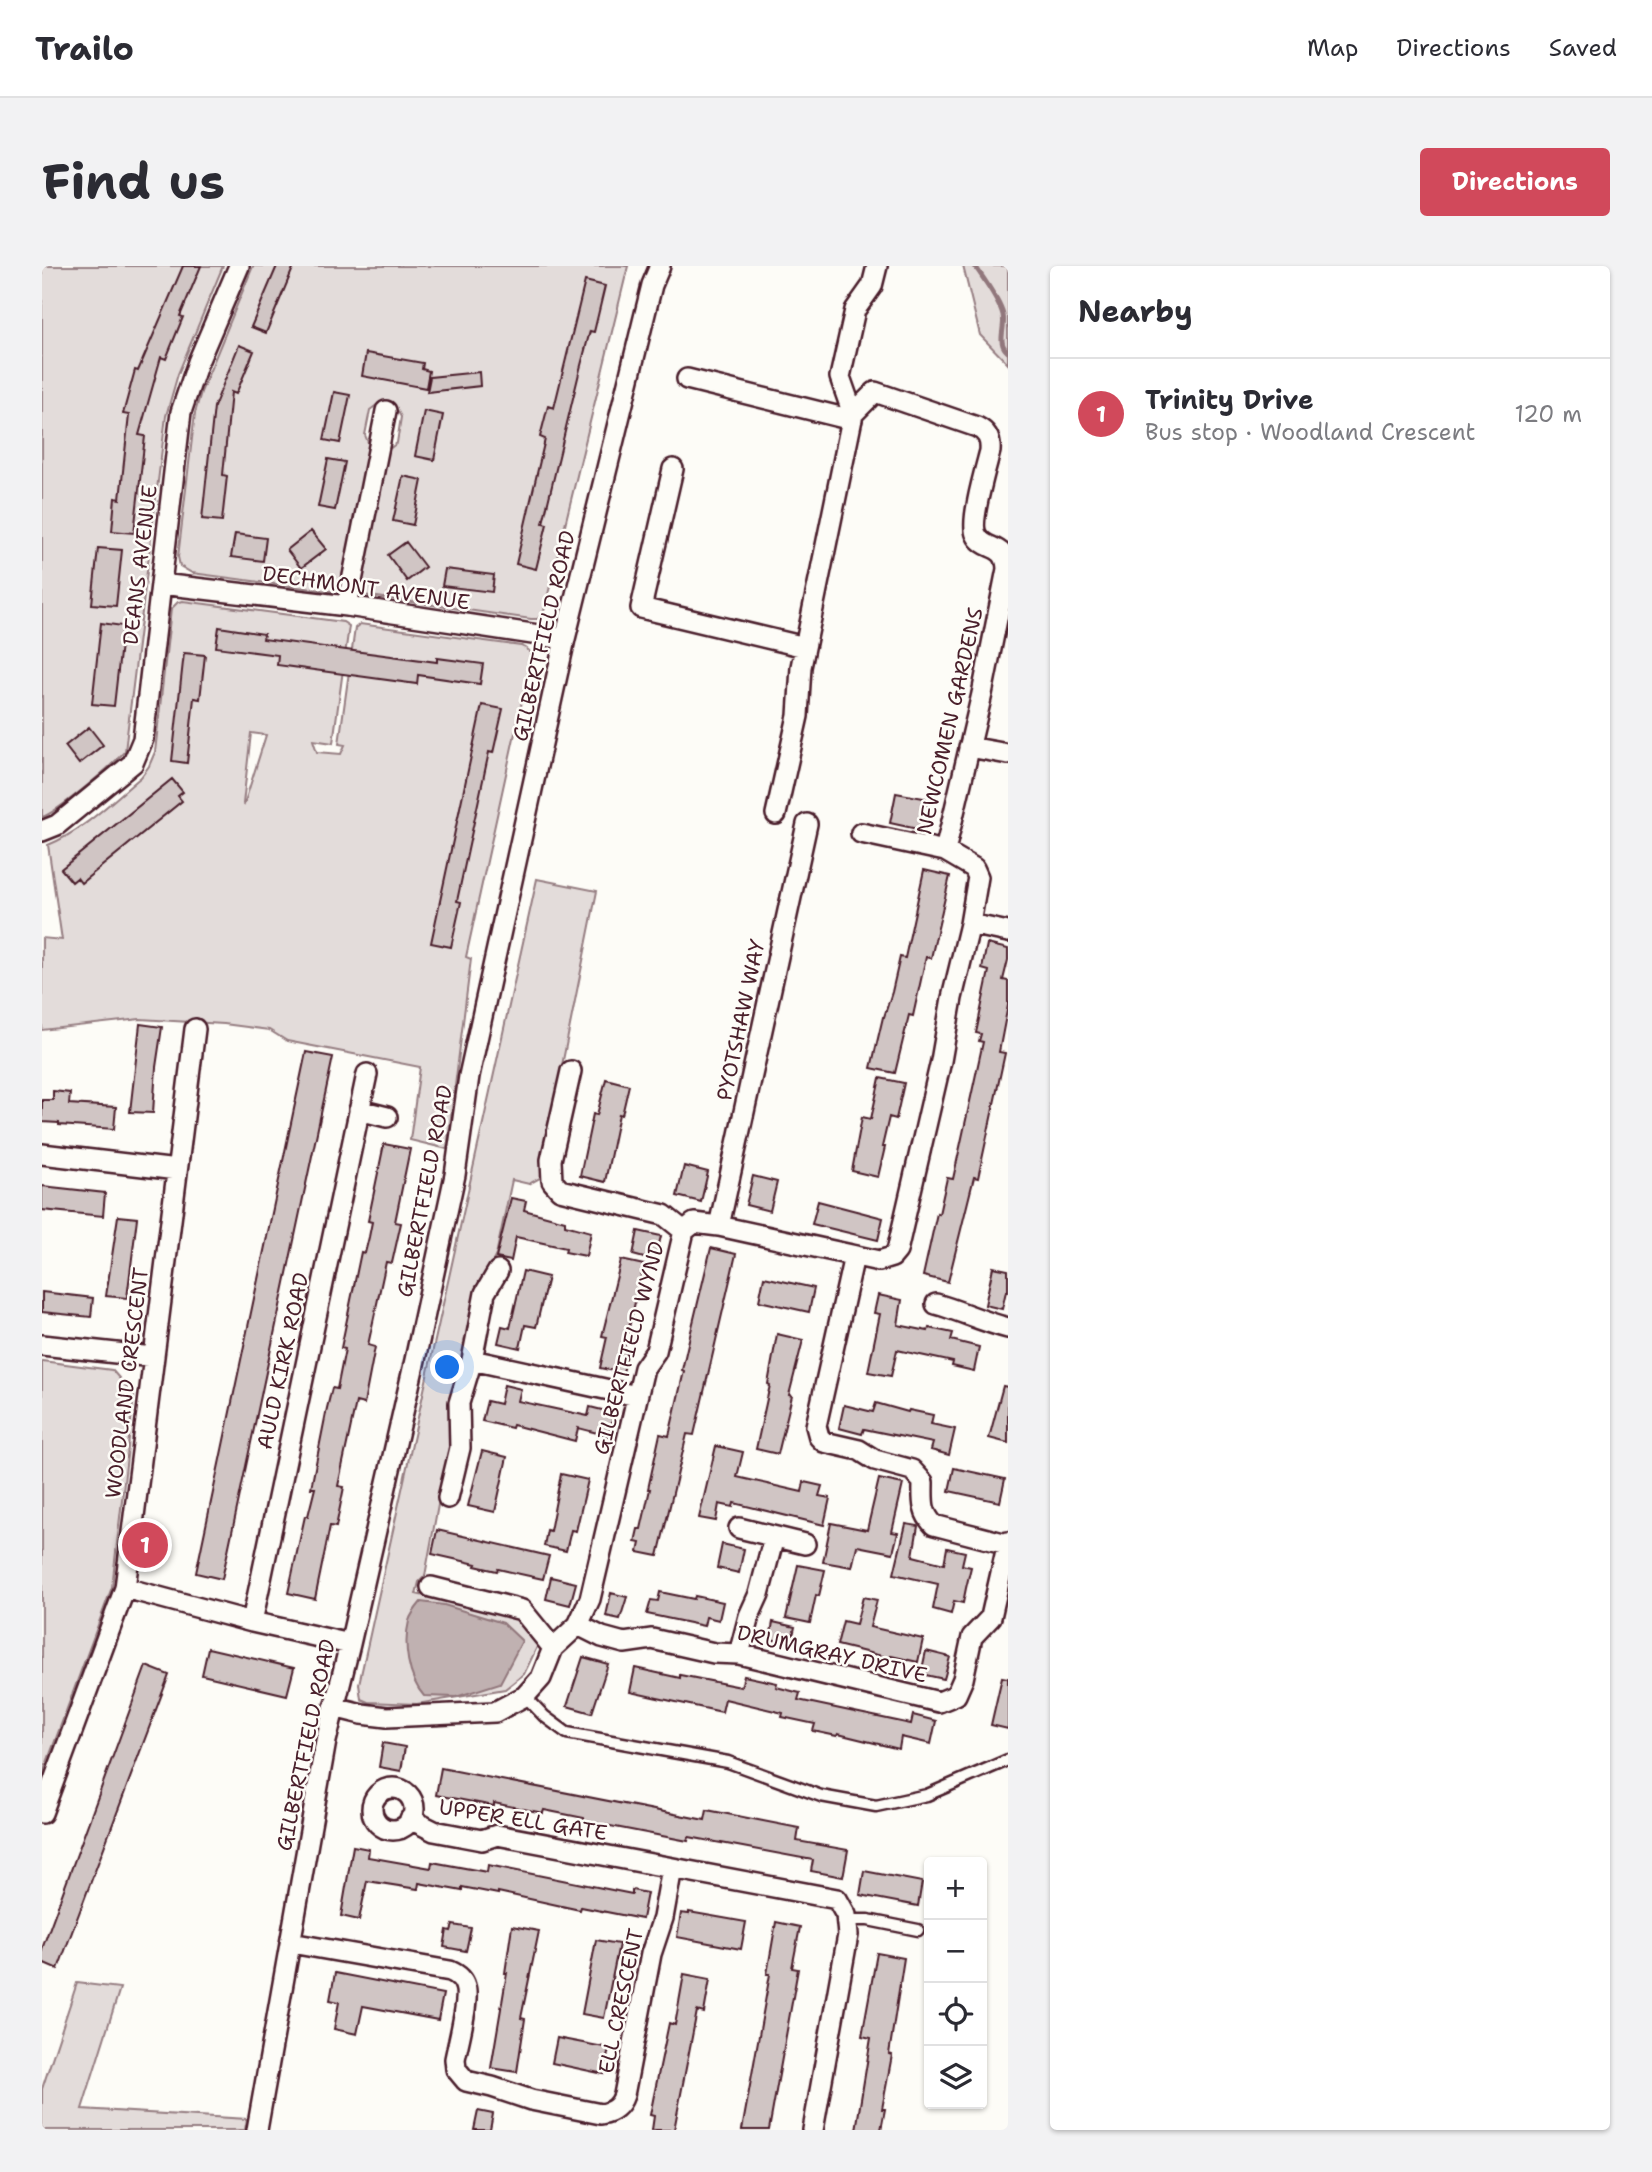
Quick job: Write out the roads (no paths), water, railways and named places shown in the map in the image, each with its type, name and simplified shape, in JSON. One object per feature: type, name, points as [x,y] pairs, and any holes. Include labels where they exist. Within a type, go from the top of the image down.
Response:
[{"type":"street","name":"DEANS AVENUE","points":[[42,831],[57,825],[133,763],[144,739],[181,412],[198,362],[239,266]]},
{"type":"street","name":"GILBERTFIELD ROAD","points":[[257,2130],[334,1707],[455,1175],[469,1076],[565,639],[652,285],[660,266]]},
{"type":"street","points":[[776,814],[798,716],[801,667],[852,417],[840,377],[855,310],[872,286],[877,266]]},
{"type":"street","points":[[687,379],[852,417]]},
{"type":"street","name":"NEWCOMEN GARDENS","points":[[852,417],[875,392],[977,427],[987,435],[990,451],[974,527],[979,539],[1000,550],[1004,556],[1007,569],[1005,590],[944,852]]},
{"type":"street","points":[[347,606],[387,411]]},
{"type":"street","points":[[673,469],[641,608],[805,647]]},
{"type":"street","name":"DECHMONT AVENUE","points":[[161,584],[347,606],[565,639]]},
{"type":"street","points":[[970,747],[1008,754]]},
{"type":"street","name":"PYOTSHAW WAY","points":[[719,1226],[807,824]]},
{"type":"street","name":"GILBERTFIELD WYND","points":[[334,1707],[387,1717],[495,1712],[525,1696],[541,1678],[553,1648],[578,1625],[590,1599],[644,1367],[656,1351],[684,1231],[694,1223],[719,1226],[854,1256],[885,1260],[897,1251],[941,1061],[978,877],[974,868],[944,852],[861,833]]},
{"type":"street","points":[[970,924],[1008,932]]},
{"type":"street","name":"WOODLAND CRESCENT","points":[[42,1812],[125,1588],[195,1029]]},
{"type":"street","points":[[571,1071],[551,1160],[552,1181],[560,1191],[664,1215],[684,1231]]},
{"type":"street","name":"AULD KIRK ROAD","points":[[252,1622],[367,1074]]},
{"type":"street","points":[[359,1110],[387,1117]]},
{"type":"street","points":[[42,1154],[177,1170]]},
{"type":"street","points":[[854,1256],[816,1426],[819,1437],[824,1442],[859,1450],[875,1460],[912,1470],[923,1482],[923,1506],[934,1525],[1007,1543]]},
{"type":"street","points":[[448,1498],[460,1448],[459,1403],[472,1360],[485,1293],[498,1271]]},
{"type":"street","points":[[936,1304],[963,1312],[982,1322],[1008,1328]]},
{"type":"street","points":[[42,1345],[153,1357]]},
{"type":"street","points":[[472,1360],[637,1396]]},
{"type":"street","points":[[739,1528],[805,1544]]},
{"type":"street","points":[[739,1654],[749,1616],[760,1594],[774,1537]]},
{"type":"street","name":"DRUMGRAY DRIVE","points":[[578,1625],[602,1637],[624,1643],[652,1639],[713,1653],[739,1654],[939,1702],[956,1695],[963,1679],[972,1637],[991,1617],[1007,1543]]},
{"type":"street","points":[[431,1587],[522,1610],[553,1648]]},
{"type":"street","points":[[125,1588],[252,1622],[350,1644]]},
{"type":"street","name":"UPPER ELL GATE","points":[[410,1819],[434,1831],[482,1840],[497,1835],[672,1868]]},
{"type":"street","points":[[672,1868],[837,1899],[846,1915],[848,1935],[813,2130]]},
{"type":"street","name":"ELL CRESCENT","points":[[291,1943],[457,1974],[465,1984],[467,1995],[455,2059],[461,2078],[531,2100],[601,2114],[608,2113],[618,2106],[624,2095],[650,1954],[663,1918],[672,1868]]},
{"type":"lane","points":[[525,1696],[544,1716],[567,1733],[728,1762],[821,1796],[876,1806],[927,1795],[1008,1760]]},
{"type":"lane","points":[[846,1920],[868,1920],[918,1930]]},
{"type":"waterway","points":[[975,266],[1001,309],[1004,320],[1003,344],[1008,352]]},
{"type":"place","name":"Trinity Drive","points":[[145,1545]]}]
